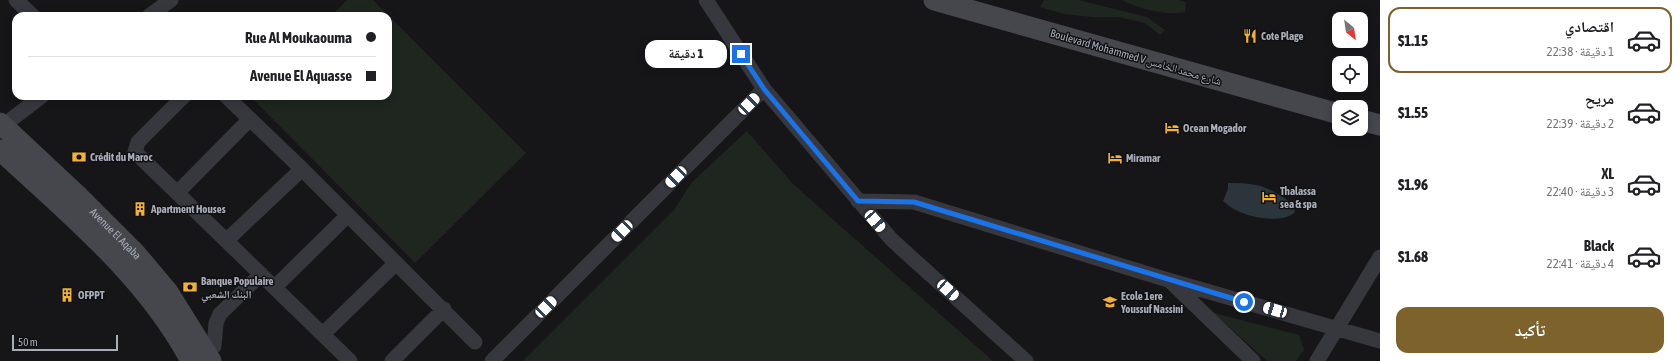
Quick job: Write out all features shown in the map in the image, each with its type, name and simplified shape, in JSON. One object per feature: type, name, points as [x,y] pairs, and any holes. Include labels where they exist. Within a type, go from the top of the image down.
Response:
[{"type":"main road","name":"Boulevard Mohammed V شارع محمد الخامس","points":[[934,0],[1332,112]]},
{"type":"main road","points":[[1368,122],[1380,125]]},
{"type":"main road","name":"Avenue El Aqaba","points":[[1,126],[78,196],[136,254],[168,292],[202,358]]},
{"type":"main road","name":"Avenue El Aqaba","points":[[0,150],[124,267],[155,304],[182,344],[202,358]]},
{"type":"street","points":[[16,0],[30,12]]},
{"type":"street","points":[[154,12],[171,0]]},
{"type":"street","points":[[708,4],[764,89],[892,240],[1026,361]]},
{"type":"street","points":[[492,361],[764,89]]},
{"type":"street","points":[[1,126],[37,100]]},
{"type":"street","points":[[180,100],[138,142],[135,147],[138,155],[350,361]]},
{"type":"street","points":[[230,100],[444,309],[475,342]]},
{"type":"street","points":[[177,193],[250,119]]},
{"type":"street","points":[[227,240],[302,169]]},
{"type":"street","points":[[858,201],[914,202],[1168,280],[1380,341]]},
{"type":"street","points":[[275,287],[348,215]]},
{"type":"street","points":[[1317,361],[1380,257]]},
{"type":"street","points":[[323,334],[396,263]]},
{"type":"street","points":[[202,358],[214,346],[216,323],[220,314],[261,274]]},
{"type":"street","points":[[1168,280],[1252,361]]},
{"type":"street","points":[[392,361],[444,309]]},
{"type":"shaded area","points":[[347,0],[373,0],[385,12],[335,12]]},
{"type":"shaded area","points":[[1044,0],[1078,0],[1147,17],[1165,30],[1160,35],[1145,23],[1118,17],[1092,17],[1064,14],[1040,7]]},
{"type":"shaded area","points":[[1122,0],[1179,0],[1186,2],[1185,12],[1170,13],[1153,11]]},
{"type":"shaded area","points":[[392,19],[526,153],[415,263],[254,100],[392,100]]},
{"type":"shaded area","points":[[747,131],[793,184],[993,361],[523,361],[674,210],[692,182]]},
{"type":"shaded area","points":[[1228,183],[1255,185],[1269,189],[1293,204],[1295,212],[1290,216],[1275,219],[1242,213],[1223,201],[1228,189]]},
{"type":"shaded area","points":[[1214,313],[1299,335],[1304,350],[1296,361],[1267,361]]},
{"type":"place","name":"Cote Plage","points":[[1250,36]]},
{"type":"place","name":"Ocean Mogador","points":[[1172,128]]},
{"type":"place","name":"Crédit du Maroc","points":[[79,157]]},
{"type":"place","name":"Miramar","points":[[1115,158]]},
{"type":"place","name":"Thalassa sea & spa","points":[[1269,197]]},
{"type":"place","name":"Apartment Houses","points":[[140,209]]},
{"type":"place","name":"Banque Populaire البنك الشعبي","points":[[190,287]]},
{"type":"place","name":"OFPPT","points":[[67,295]]},
{"type":"place","name":"Ecole 1ere Youssuf Nassini","points":[[1110,302]]},
{"type":"route","points":[[741,54],[764,89],[858,201],[914,202],[1244,302]]}]
